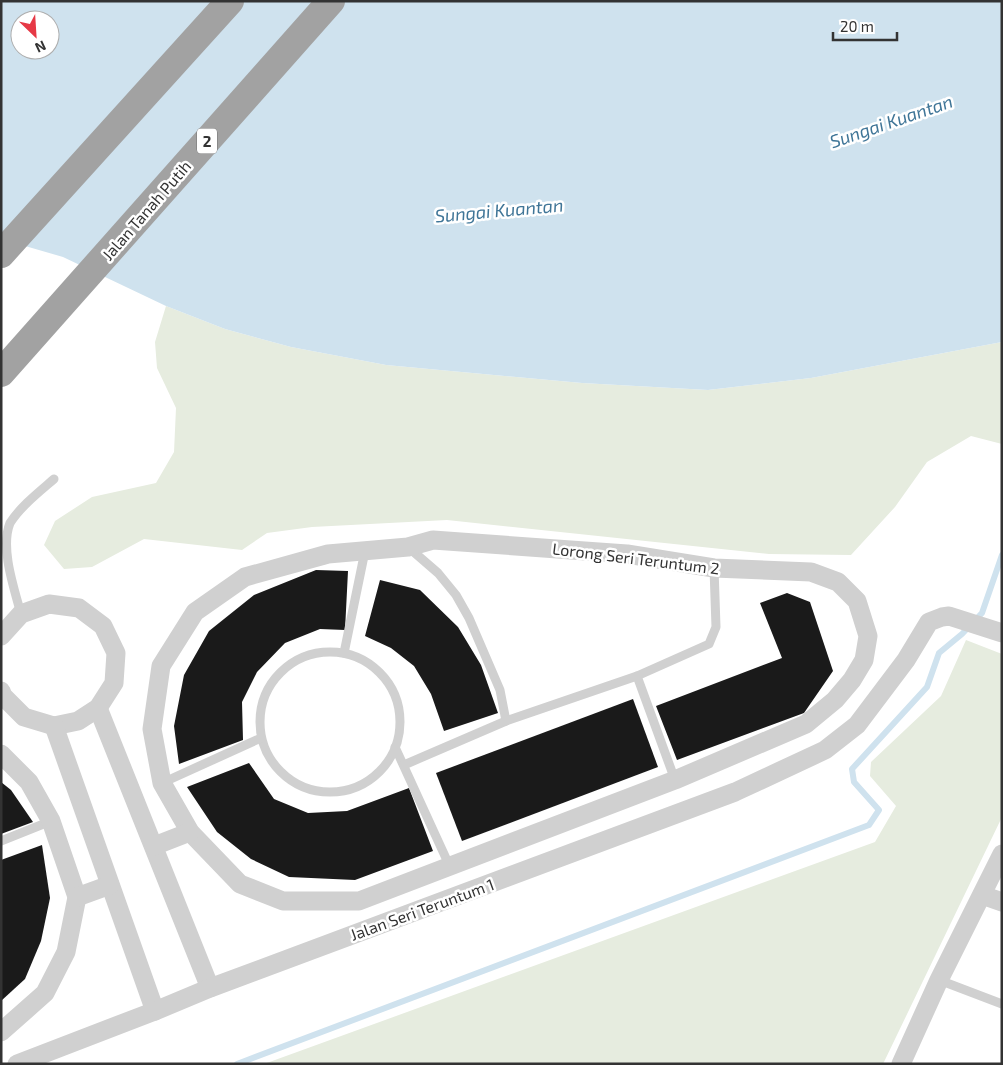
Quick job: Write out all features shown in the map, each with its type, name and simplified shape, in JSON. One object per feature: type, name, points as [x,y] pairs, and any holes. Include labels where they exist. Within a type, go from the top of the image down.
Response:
[{"type":"highway","points":[[1,254],[230,1]]},
{"type":"highway","name":"Jalan Tanah Putih","points":[[1,373],[331,1]]},
{"type":"street","name":"Lorong Seri Teruntum 2","points":[[433,540],[627,554],[714,568],[811,572],[838,582],[857,601],[868,636],[864,660],[852,680],[835,700],[806,724],[676,780],[359,901],[283,900],[240,884],[190,832],[162,783],[152,729],[161,666],[195,612],[246,577],[328,554],[365,551],[408,547],[433,540]]},
{"type":"street","points":[[1,636],[21,614],[49,604],[79,608],[103,626],[116,653],[114,683],[98,708],[78,721],[54,726],[24,718],[3,696],[1,691]]},
{"type":"street","name":"Jalan Seri Teruntum 1","points":[[17,1064],[39,1060],[210,988],[735,792],[825,750],[857,725],[906,660],[930,622],[949,616],[994,631]]},
{"type":"street","points":[[98,708],[210,988]]},
{"type":"street","points":[[54,726],[155,1011]]},
{"type":"street","points":[[1,754],[29,782],[51,821],[77,897],[66,952],[45,993],[1,1032]]},
{"type":"street","points":[[154,846],[190,832]]},
{"type":"street","points":[[901,1064],[939,980],[1002,854]]},
{"type":"street","points":[[77,897],[110,885]]},
{"type":"street","points":[[982,895],[1002,902]]},
{"type":"lane","points":[[21,614],[4,556],[4,539],[10,524],[29,502],[54,479]]},
{"type":"lane","points":[[408,547],[438,573],[456,595],[469,618],[500,690],[506,721]]},
{"type":"lane","points":[[344,653],[365,551]]},
{"type":"lane","points":[[404,765],[506,721],[636,676],[708,644],[716,627],[714,568]]},
{"type":"lane","points":[[321,653],[344,653],[363,660],[379,672],[391,688],[399,707],[400,727],[395,747],[384,766],[367,781],[347,790],[324,792],[303,787],[284,776],[269,759],[261,738],[260,715],[266,692],[279,673],[298,659],[321,653]]},
{"type":"lane","points":[[636,676],[676,780]]},
{"type":"lane","points":[[162,783],[261,738]]},
{"type":"lane","points":[[395,747],[450,867]]},
{"type":"lane","points":[[1,840],[51,821]]},
{"type":"lane","points":[[939,980],[1002,1004]]},
{"type":"shaded area","points":[[166,306],[225,329],[291,347],[386,365],[582,383],[708,390],[811,378],[1002,342],[1002,444],[971,436],[927,462],[895,507],[851,555],[769,554],[447,520],[312,527],[267,533],[242,550],[144,539],[92,567],[64,569],[44,545],[55,521],[92,497],[156,483],[174,452],[176,408],[157,368],[155,342]]},
{"type":"shaded area","points":[[966,640],[1002,654],[1002,817],[883,1064],[264,1064],[875,842],[896,806],[870,776],[871,762],[941,696]]},
{"type":"water","name":"Sungai Kuantan","points":[[1,1],[1002,1],[1002,342],[811,378],[708,390],[582,383],[386,365],[291,347],[225,329],[166,306],[63,257],[1,239]]},
{"type":"building","points":[[316,570],[348,571],[345,630],[320,629],[285,643],[257,672],[242,702],[243,740],[179,764],[174,726],[184,675],[209,631],[254,595]]},
{"type":"building","points":[[380,580],[420,590],[458,627],[481,665],[498,713],[444,731],[431,694],[414,666],[391,648],[365,636]]},
{"type":"building","points":[[787,593],[810,602],[833,671],[804,713],[677,760],[656,706],[782,658],[760,603]]},
{"type":"building","points":[[633,699],[658,767],[462,841],[436,773]]},
{"type":"building","points":[[249,763],[274,799],[308,813],[347,811],[409,788],[433,851],[355,880],[289,877],[251,859],[217,832],[187,787]]},
{"type":"building","points":[[1,782],[11,790],[33,822],[1,834]]},
{"type":"building","points":[[42,845],[50,898],[41,941],[25,979],[1,1001],[1,860]]},
{"type":"waterway","points":[[237,1064],[869,825],[879,810],[854,782],[852,769],[927,687],[939,653],[962,634],[982,613],[1002,555]]}]
